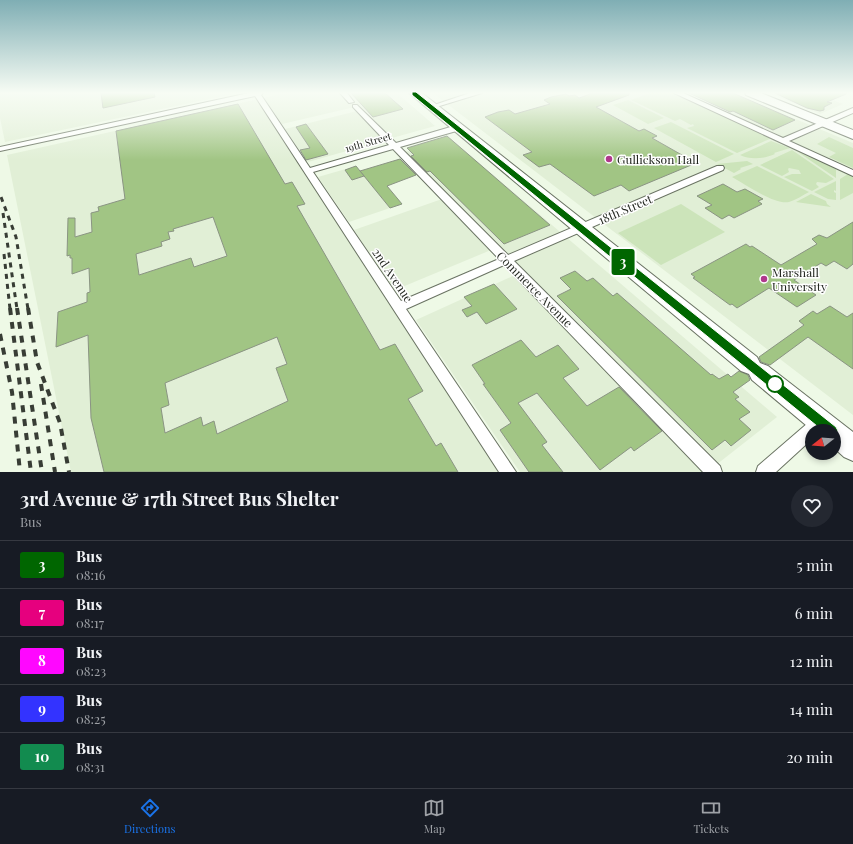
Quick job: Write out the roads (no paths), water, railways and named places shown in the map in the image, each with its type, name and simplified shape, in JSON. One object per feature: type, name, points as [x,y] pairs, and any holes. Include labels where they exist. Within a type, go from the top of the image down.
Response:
[{"type":"main road","points":[[441,115],[824,424]]},
{"type":"main road","points":[[804,115],[853,135]]},
{"type":"main road","points":[[841,438],[853,448]]},
{"type":"street","points":[[0,149],[159,115]]},
{"type":"street","name":"2nd Avenue","points":[[271,115],[508,472]]},
{"type":"street","name":"Commerce Avenue","points":[[364,115],[714,472]]},
{"type":"street","points":[[724,115],[853,173]]},
{"type":"street","points":[[783,141],[842,115]]},
{"type":"street","name":"19th Street","points":[[308,171],[457,128]]},
{"type":"street","name":"18th Street","points":[[398,307],[720,168]]},
{"type":"street","points":[[764,472],[805,444]]},
{"type":"railway","points":[[1,197],[16,237],[28,309]]},
{"type":"railway","points":[[3,213],[17,309]]},
{"type":"railway","points":[[4,254],[10,309]]},
{"type":"railway","points":[[10,308],[31,472]]},
{"type":"railway","points":[[17,308],[42,472]]},
{"type":"railway","points":[[28,308],[37,362],[60,423],[69,472]]},
{"type":"railway","points":[[0,334],[12,392],[20,472]]},
{"type":"railway","points":[[41,384],[55,472]]},
{"type":"place","name":"Gullickson Hall","points":[[609,159]]},
{"type":"place","name":"Marshall University","points":[[764,279]]}]
